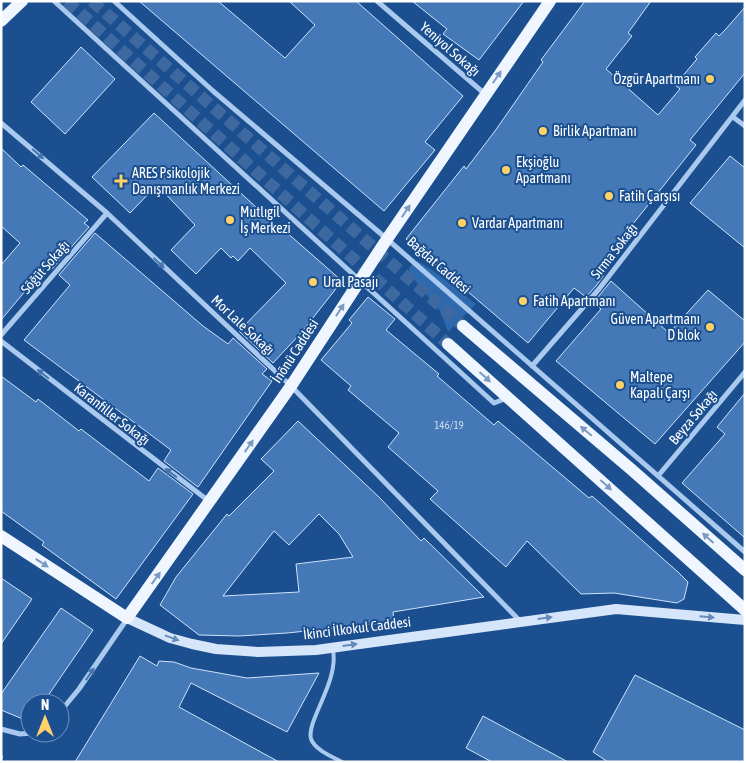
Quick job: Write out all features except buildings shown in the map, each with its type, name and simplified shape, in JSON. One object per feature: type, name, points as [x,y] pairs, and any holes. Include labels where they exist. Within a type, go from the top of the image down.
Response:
[{"type":"main road","points":[[1,21],[22,1]]},
{"type":"main road","name":"İnönü Caddesi","points":[[128,618],[291,386],[387,239],[550,1]]},
{"type":"main road","points":[[463,326],[632,470],[745,570]]},
{"type":"main road","points":[[448,344],[745,610]]},
{"type":"main road","name":"İkinci İlkokul Caddesi","points":[[1,536],[128,618]]},
{"type":"street","points":[[54,1],[494,403],[508,398]]},
{"type":"street","name":"Bağdat Caddesi","points":[[114,1],[213,91],[387,239],[745,552]]},
{"type":"street","name":"Yeniyol Sokağı","points":[[377,1],[485,94]]},
{"type":"street","name":"Sırma Sokağı","points":[[532,366],[599,289],[745,100]]},
{"type":"street","points":[[733,117],[745,126]]},
{"type":"street","name":"Mor Lale Sokağı","points":[[1,122],[107,213],[291,386],[520,621]]},
{"type":"street","name":"Söğüt Sokağı","points":[[1,335],[107,213]]},
{"type":"street","name":"Karanfiller Sokağı","points":[[1,341],[210,502]]},
{"type":"street","name":"Beyza Sokağı","points":[[658,476],[745,372]]},
{"type":"street","name":"İkinci İlkokul Caddesi","points":[[128,618],[170,638],[216,649],[258,652],[332,648],[520,621],[616,610],[745,620]]},
{"type":"street","name":"İnönü Caddesi","points":[[70,700],[128,618]]},
{"type":"street","points":[[1,729],[20,734]]},
{"type":"lane","points":[[332,648],[334,660],[333,673],[312,729],[311,739],[316,747],[342,762]]},
{"type":"shaded area","points":[[415,261],[420,262],[435,272],[476,304],[448,332],[440,311],[411,276],[409,268]]},
{"type":"tunnel","points":[[67,1],[448,344]]},
{"type":"tunnel","points":[[92,1],[463,326]]},
{"type":"place","name":"Özgür Apartmanı","points":[[710,79]]},
{"type":"place","name":"Birlik Apartmanı","points":[[543,131]]},
{"type":"place","name":"Ekşioğlu Apartmanı","points":[[506,170]]},
{"type":"place","name":"ARES Psikolojik Danışmanlık Merkezi","points":[[121,181]]},
{"type":"place","name":"Fatih Çarşısı","points":[[609,196]]},
{"type":"place","name":"Mutlıgil İş Merkezi","points":[[230,220]]},
{"type":"place","name":"Vardar Apartmanı","points":[[462,223]]},
{"type":"place","name":"Ural Pasajı","points":[[313,282]]},
{"type":"place","name":"Fatih Apartmanı","points":[[523,301]]},
{"type":"place","name":"Güven Apartmanı D blok","points":[[710,327]]},
{"type":"place","name":"Maltepe Kapalı Çarşı","points":[[620,385]]}]
